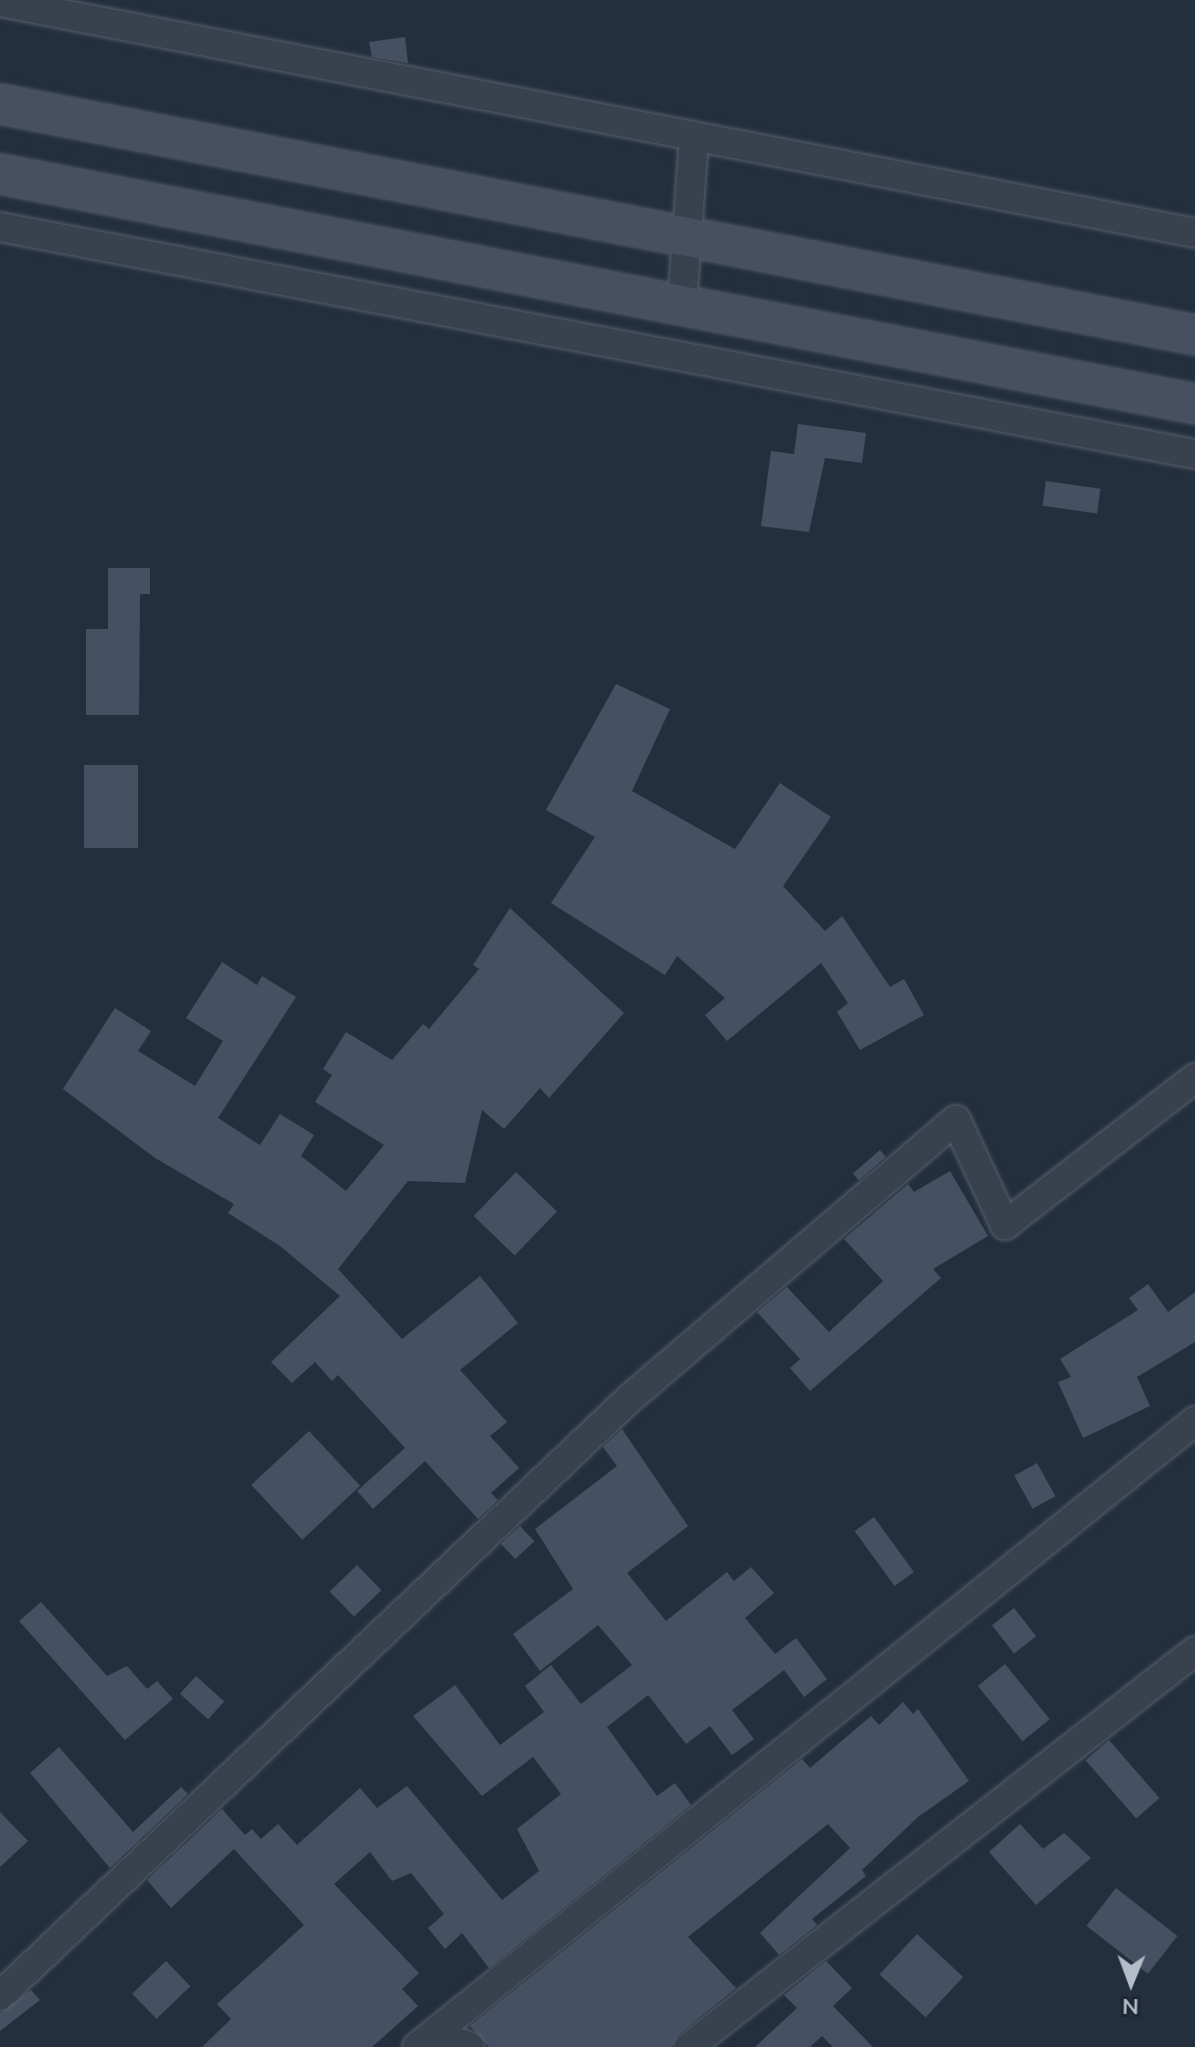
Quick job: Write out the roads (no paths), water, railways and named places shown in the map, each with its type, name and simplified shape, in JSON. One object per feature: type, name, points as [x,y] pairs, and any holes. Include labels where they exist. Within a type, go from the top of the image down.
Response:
[{"type":"main road","points":[[0,104],[1195,335]]},
{"type":"main road","points":[[0,174],[1195,404]]},
{"type":"street","points":[[0,2],[1195,233]]},
{"type":"street","points":[[682,305],[684,237],[694,136]]},
{"type":"street","points":[[0,227],[1195,454]]},
{"type":"street","points":[[0,1996],[629,1399],[956,1120],[1005,1225],[1195,1078]]},
{"type":"street","points":[[425,2041],[1195,1421]]},
{"type":"street","points":[[689,2047],[1195,1651]]},
{"type":"street","points":[[425,2041],[470,2047]]}]
